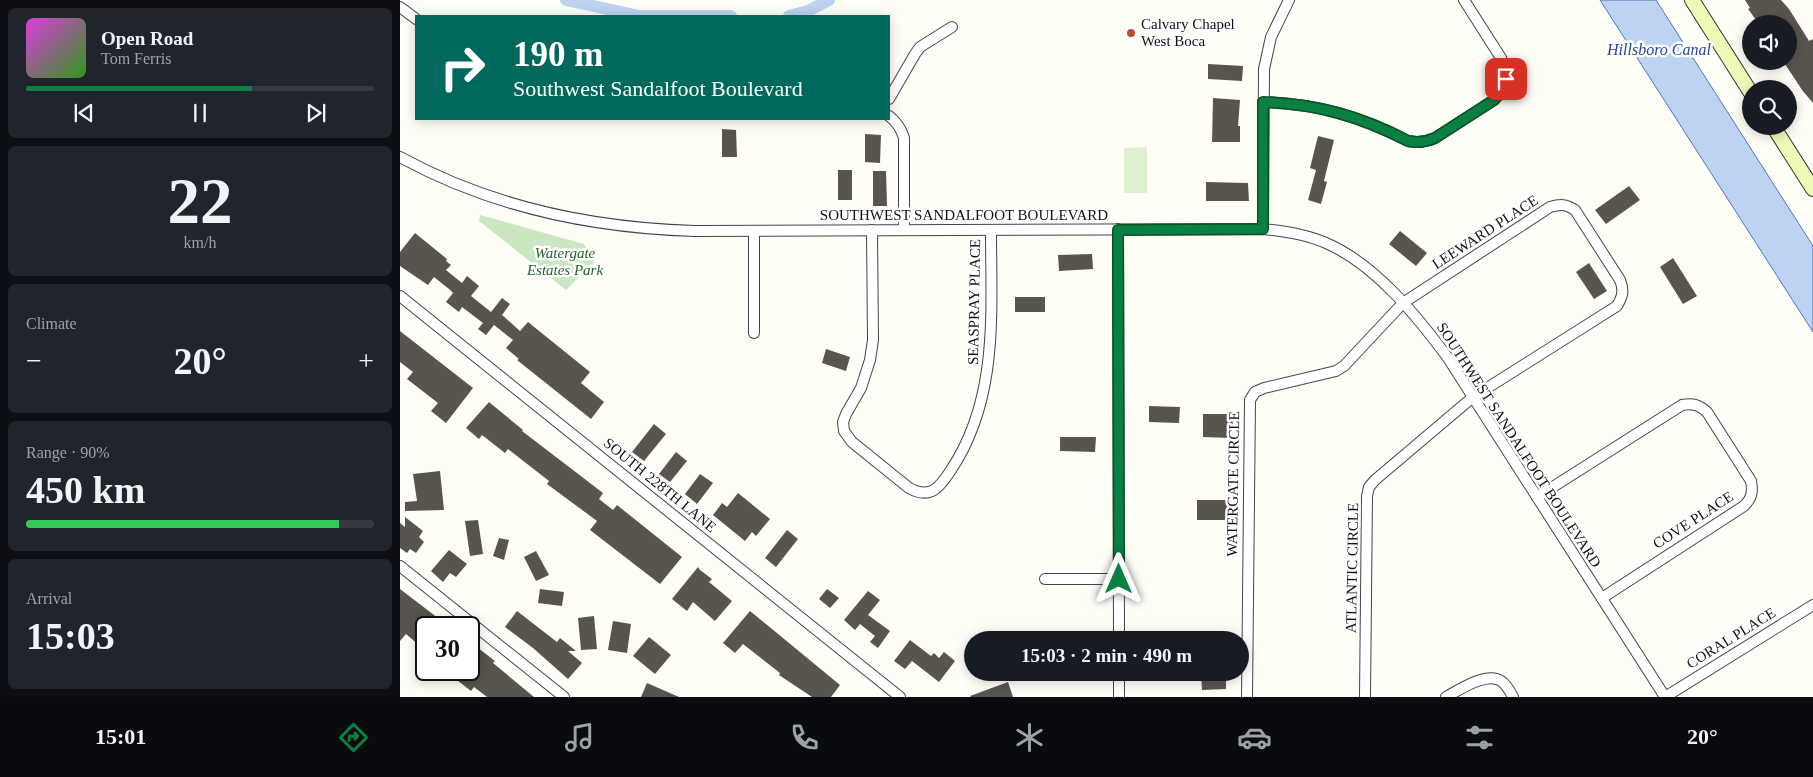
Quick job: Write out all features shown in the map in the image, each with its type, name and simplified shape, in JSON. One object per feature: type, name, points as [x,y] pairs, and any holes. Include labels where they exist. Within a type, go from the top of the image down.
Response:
[{"type":"main road","points":[[1692,0],[1743,80]]},
{"type":"main road","points":[[1779,135],[1813,189]]},
{"type":"street","points":[[1263,229],[1264,69],[1268,48],[1280,17],[1290,0]]},
{"type":"street","points":[[1263,102],[1290,103],[1340,112],[1408,141],[1427,141],[1435,138],[1494,100],[1500,93],[1506,79],[1505,66],[1501,58],[1464,0]]},
{"type":"street","points":[[400,7],[415,18]]},
{"type":"street","points":[[890,97],[914,54],[920,47],[952,27]]},
{"type":"street","points":[[890,117],[896,121],[904,138],[904,230]]},
{"type":"street","name":"SOUTHWEST SANDALFOOT BOULEVARD","points":[[400,157],[456,184],[496,199],[570,219],[620,227],[662,230],[754,231],[1263,229],[1305,235],[1326,242],[1345,252],[1403,302],[1437,344],[1665,697]]},
{"type":"street","name":"LEEWARD PLACE","points":[[1403,302],[1550,207],[1559,204],[1567,205],[1575,210],[1620,280],[1623,288],[1622,298],[1617,306],[1473,397]]},
{"type":"street","name":"SEASPRAY PLACE","points":[[872,230],[873,340],[870,360],[861,388],[843,422],[844,431],[852,442],[909,488],[924,493],[935,490],[942,484],[972,432],[979,412],[988,372],[991,342],[991,230]]},
{"type":"street","points":[[1118,230],[1119,631]]},
{"type":"street","points":[[754,231],[754,333]]},
{"type":"street","name":"SOUTH 228TH LANE","points":[[400,296],[900,697]]},
{"type":"street","name":"WATERGATE CIRCLE","points":[[1247,697],[1250,400],[1255,392],[1264,388],[1336,371],[1344,366],[1403,302]]},
{"type":"street","name":"ATLANTIC CIRCLE","points":[[1365,697],[1367,496],[1369,487],[1473,397]]},
{"type":"street","name":"COVE PLACE","points":[[1537,497],[1682,405],[1692,403],[1701,406],[1707,412],[1751,481],[1753,490],[1750,499],[1744,506],[1602,598]]},
{"type":"street","points":[[400,566],[564,697]]},
{"type":"street","points":[[1045,579],[1119,579]]},
{"type":"street","name":"CORAL PLACE","points":[[1665,697],[1813,605]]},
{"type":"street","points":[[1446,697],[1491,677],[1500,680],[1513,697]]},
{"type":"street","points":[[1119,681],[1119,697]]},
{"type":"green space","points":[[1147,147],[1147,193],[1124,193],[1124,148]]},
{"type":"green space","name":"Watergate Estates Park","points":[[480,215],[584,244],[594,262],[566,290],[479,221]]},
{"type":"water","name":"Hillsboro Canal","points":[[1600,0],[1656,0],[1813,246],[1813,332]]},
{"type":"building","points":[[1745,0],[1781,0],[1793,15],[1752,15],[1748,9],[1750,8]]},
{"type":"building","points":[[1797,22],[1809,41],[1813,39],[1813,103],[1789,70],[1797,70]]},
{"type":"building","points":[[1208,64],[1243,66],[1242,81],[1208,79]]},
{"type":"building","points":[[1213,98],[1240,100],[1238,126],[1240,126],[1240,142],[1212,142]]},
{"type":"building","points":[[722,129],[736,130],[737,157],[722,157]]},
{"type":"building","points":[[865,134],[881,135],[880,163],[865,162]]},
{"type":"building","points":[[1318,136],[1334,140],[1324,181],[1327,182],[1321,204],[1308,200],[1316,170],[1310,168]]},
{"type":"building","points":[[838,170],[852,170],[852,200],[838,200]]},
{"type":"building","points":[[873,171],[886,171],[887,206],[873,206]]},
{"type":"building","points":[[1206,182],[1248,183],[1249,201],[1206,201]]},
{"type":"building","points":[[1629,186],[1640,200],[1606,224],[1595,210]]},
{"type":"building","points":[[1400,231],[1427,253],[1416,266],[1389,244]]},
{"type":"building","points":[[415,233],[447,259],[446,261],[451,265],[446,270],[462,283],[467,276],[479,286],[471,296],[491,312],[502,298],[510,304],[502,315],[520,331],[528,322],[590,372],[581,383],[604,402],[591,419],[517,360],[519,359],[506,348],[513,340],[494,325],[486,335],[478,329],[483,323],[462,307],[459,312],[446,302],[453,293],[449,289],[434,277],[428,285],[400,266],[400,252]]},
{"type":"building","points":[[1092,254],[1093,269],[1059,271],[1058,255]]},
{"type":"building","points":[[1673,258],[1697,296],[1683,304],[1660,267]]},
{"type":"building","points":[[1589,263],[1607,291],[1594,299],[1576,272]]},
{"type":"building","points":[[1015,297],[1045,297],[1045,312],[1015,312]]},
{"type":"building","points":[[400,331],[473,388],[446,423],[431,411],[438,403],[407,379],[413,372],[400,362]]},
{"type":"building","points":[[826,349],[850,357],[846,371],[822,363]]},
{"type":"building","points":[[489,402],[522,431],[603,493],[599,499],[613,510],[617,505],[682,557],[660,584],[590,530],[597,521],[547,484],[549,481],[508,449],[505,453],[482,435],[479,439],[466,428]]},
{"type":"building","points":[[1149,406],[1180,407],[1179,423],[1149,422]]},
{"type":"building","points":[[1203,414],[1233,414],[1232,438],[1203,437]]},
{"type":"building","points":[[654,424],[666,434],[644,461],[632,452]]},
{"type":"building","points":[[1060,437],[1096,437],[1095,452],[1060,451]]},
{"type":"building","points":[[676,452],[687,461],[670,482],[659,474]]},
{"type":"building","points":[[440,471],[444,510],[405,511],[405,502],[417,501],[413,474]]},
{"type":"building","points":[[700,474],[713,483],[697,504],[685,494]]},
{"type":"building","points":[[738,493],[770,519],[756,536],[752,532],[745,541],[713,515],[722,503],[727,507]]},
{"type":"building","points":[[1197,500],[1233,500],[1233,520],[1197,520]]},
{"type":"building","points":[[405,517],[423,531],[419,537],[424,542],[416,553],[410,549],[407,553],[400,548],[400,523],[405,527]]},
{"type":"building","points":[[478,520],[483,554],[470,556],[465,521]]},
{"type":"building","points":[[787,530],[798,539],[776,567],[765,558]]},
{"type":"building","points":[[499,538],[509,540],[504,560],[493,556]]},
{"type":"building","points":[[449,550],[467,564],[456,577],[450,573],[443,582],[431,571]]},
{"type":"building","points":[[536,551],[549,575],[536,581],[524,557]]},
{"type":"building","points":[[698,567],[712,579],[709,582],[732,601],[715,621],[693,602],[687,611],[672,599]]},
{"type":"building","points":[[400,589],[435,616],[415,616],[415,642],[406,634],[400,641]]},
{"type":"building","points":[[540,589],[564,592],[562,606],[538,603]]},
{"type":"building","points":[[827,589],[839,598],[830,608],[819,599]]},
{"type":"building","points":[[868,591],[880,600],[868,615],[890,631],[878,648],[870,642],[875,636],[860,624],[855,630],[844,620]]},
{"type":"building","points":[[517,611],[557,642],[560,638],[576,651],[568,651],[582,663],[568,679],[533,648],[505,627]]},
{"type":"building","points":[[750,611],[840,685],[831,697],[812,697],[779,675],[780,673],[743,644],[735,653],[723,643]]},
{"type":"building","points":[[594,616],[597,649],[581,650],[578,618]]},
{"type":"building","points":[[613,621],[631,624],[627,653],[608,650]]},
{"type":"building","points":[[649,637],[671,655],[655,674],[633,656]]},
{"type":"building","points":[[910,640],[931,656],[934,653],[939,658],[944,652],[955,661],[939,682],[912,661],[905,669],[894,661]]},
{"type":"building","points":[[480,649],[495,661],[493,663],[534,697],[487,697],[474,687],[471,691],[458,681],[480,681]]},
{"type":"building","points":[[1201,681],[1226,681],[1226,689],[1202,690]]},
{"type":"building","points":[[1008,682],[1013,697],[970,696]]},
{"type":"building","points":[[647,683],[679,697],[641,697]]},
{"type":"waterway","points":[[566,0],[634,15]]},
{"type":"waterway","points":[[793,15],[808,11],[829,0]]},
{"type":"place","name":"Calvary Chapel West Boca","points":[[1131,33]]},
{"type":"route","points":[[1119,579],[1118,230],[1263,229],[1263,102],[1290,103],[1340,112],[1408,141],[1427,141],[1435,138],[1494,100],[1500,93],[1506,79]]}]
